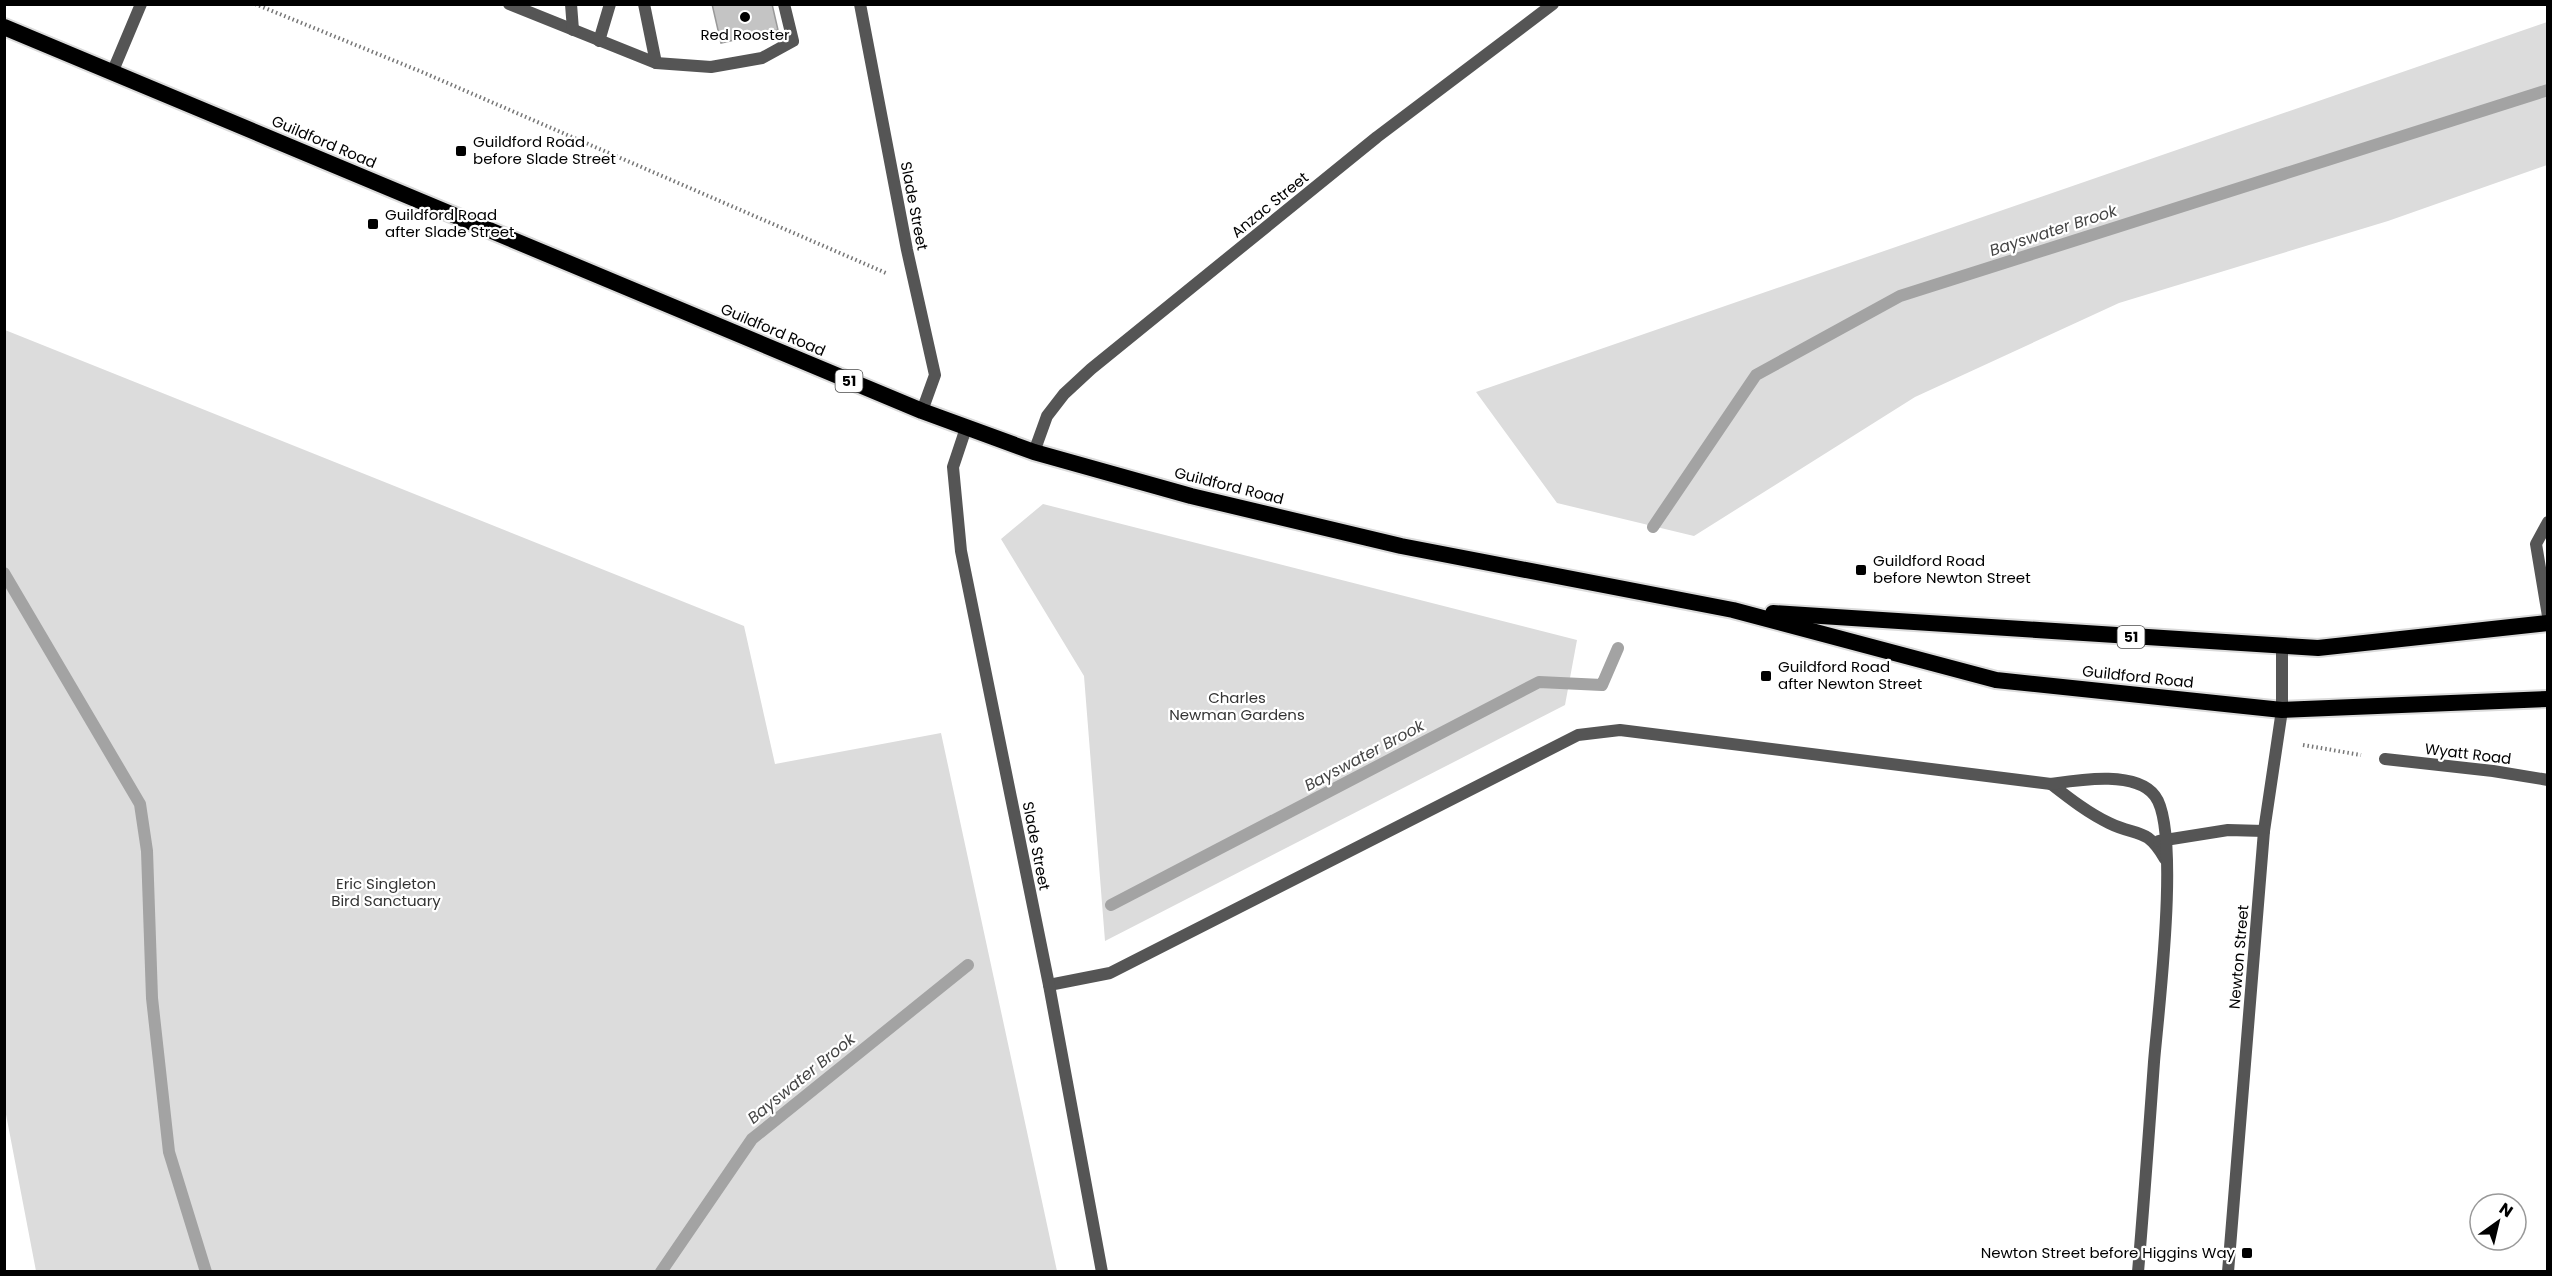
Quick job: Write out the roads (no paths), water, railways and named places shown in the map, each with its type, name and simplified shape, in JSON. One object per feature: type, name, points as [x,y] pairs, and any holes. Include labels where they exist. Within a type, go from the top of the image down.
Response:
[{"type":"highway","name":"Guildford Road","points":[[4,27],[922,411],[1034,452],[1191,496],[1401,546],[1733,610],[1996,680],[2282,710],[2547,699]]},
{"type":"highway","name":"Guildford Road","points":[[1733,610],[1981,628],[2318,648],[2547,623]]},
{"type":"street","points":[[112,73],[141,4]]},
{"type":"street","points":[[509,4],[656,63],[711,67],[762,58],[793,41],[784,4]]},
{"type":"street","points":[[571,4],[573,30]]},
{"type":"street","points":[[599,42],[610,4]]},
{"type":"street","points":[[644,4],[656,63]]},
{"type":"street","name":"Slade Street","points":[[860,4],[935,375],[922,411]]},
{"type":"street","name":"Anzac Street","points":[[1034,452],[1047,416],[1064,393],[1091,369],[1377,137],[1553,4]]},
{"type":"street","name":"Slade Street","points":[[966,428],[953,467],[961,551],[1049,985],[1102,1272]]},
{"type":"street","points":[[2547,522],[2536,544],[2547,616]]},
{"type":"street","name":"Newton Street","points":[[2228,1272],[2264,831],[2282,710],[2282,645]]},
{"type":"street","points":[[1049,985],[1110,973],[1578,735],[1620,730],[2051,784],[2089,778],[2141,783],[2155,796],[2162,815],[2160,841],[2167,862],[2167,897],[2138,1272]]},
{"type":"street","name":"Wyatt Road","points":[[2385,759],[2493,771],[2547,780]]},
{"type":"street","points":[[2051,784],[2084,809],[2110,824],[2160,841],[2228,830],[2264,831]]},
{"type":"waterway","name":"Bayswater Brook","points":[[1653,527],[1756,375],[1900,296],[2548,90]]},
{"type":"waterway","points":[[4,573],[140,804],[147,851],[152,998],[169,1152],[206,1272]]},
{"type":"waterway","name":"Bayswater Brook","points":[[1111,905],[1539,682],[1602,685],[1618,648]]},
{"type":"waterway","name":"Bayswater Brook","points":[[661,1272],[752,1139],[968,965]]},
{"type":"place","name":"Red Rooster","points":[[745,17]]},
{"type":"place","name":"Guildford Road before Slade Street","points":[[461,151]]},
{"type":"place","name":"Guildford Road after Slade Street","points":[[373,224]]},
{"type":"place","name":"Guildford Road before Newton Street","points":[[1861,570]]},
{"type":"place","name":"Guildford Road after Newton Street","points":[[1766,676]]},
{"type":"place","name":"Newton Street before Higgins Way","points":[[2247,1253]]},
{"type":"park label","name":"Charles Newman Gardens","points":[[1237,706]]},
{"type":"park label","name":"Eric Singleton Bird Sanctuary","points":[[386,892]]}]
